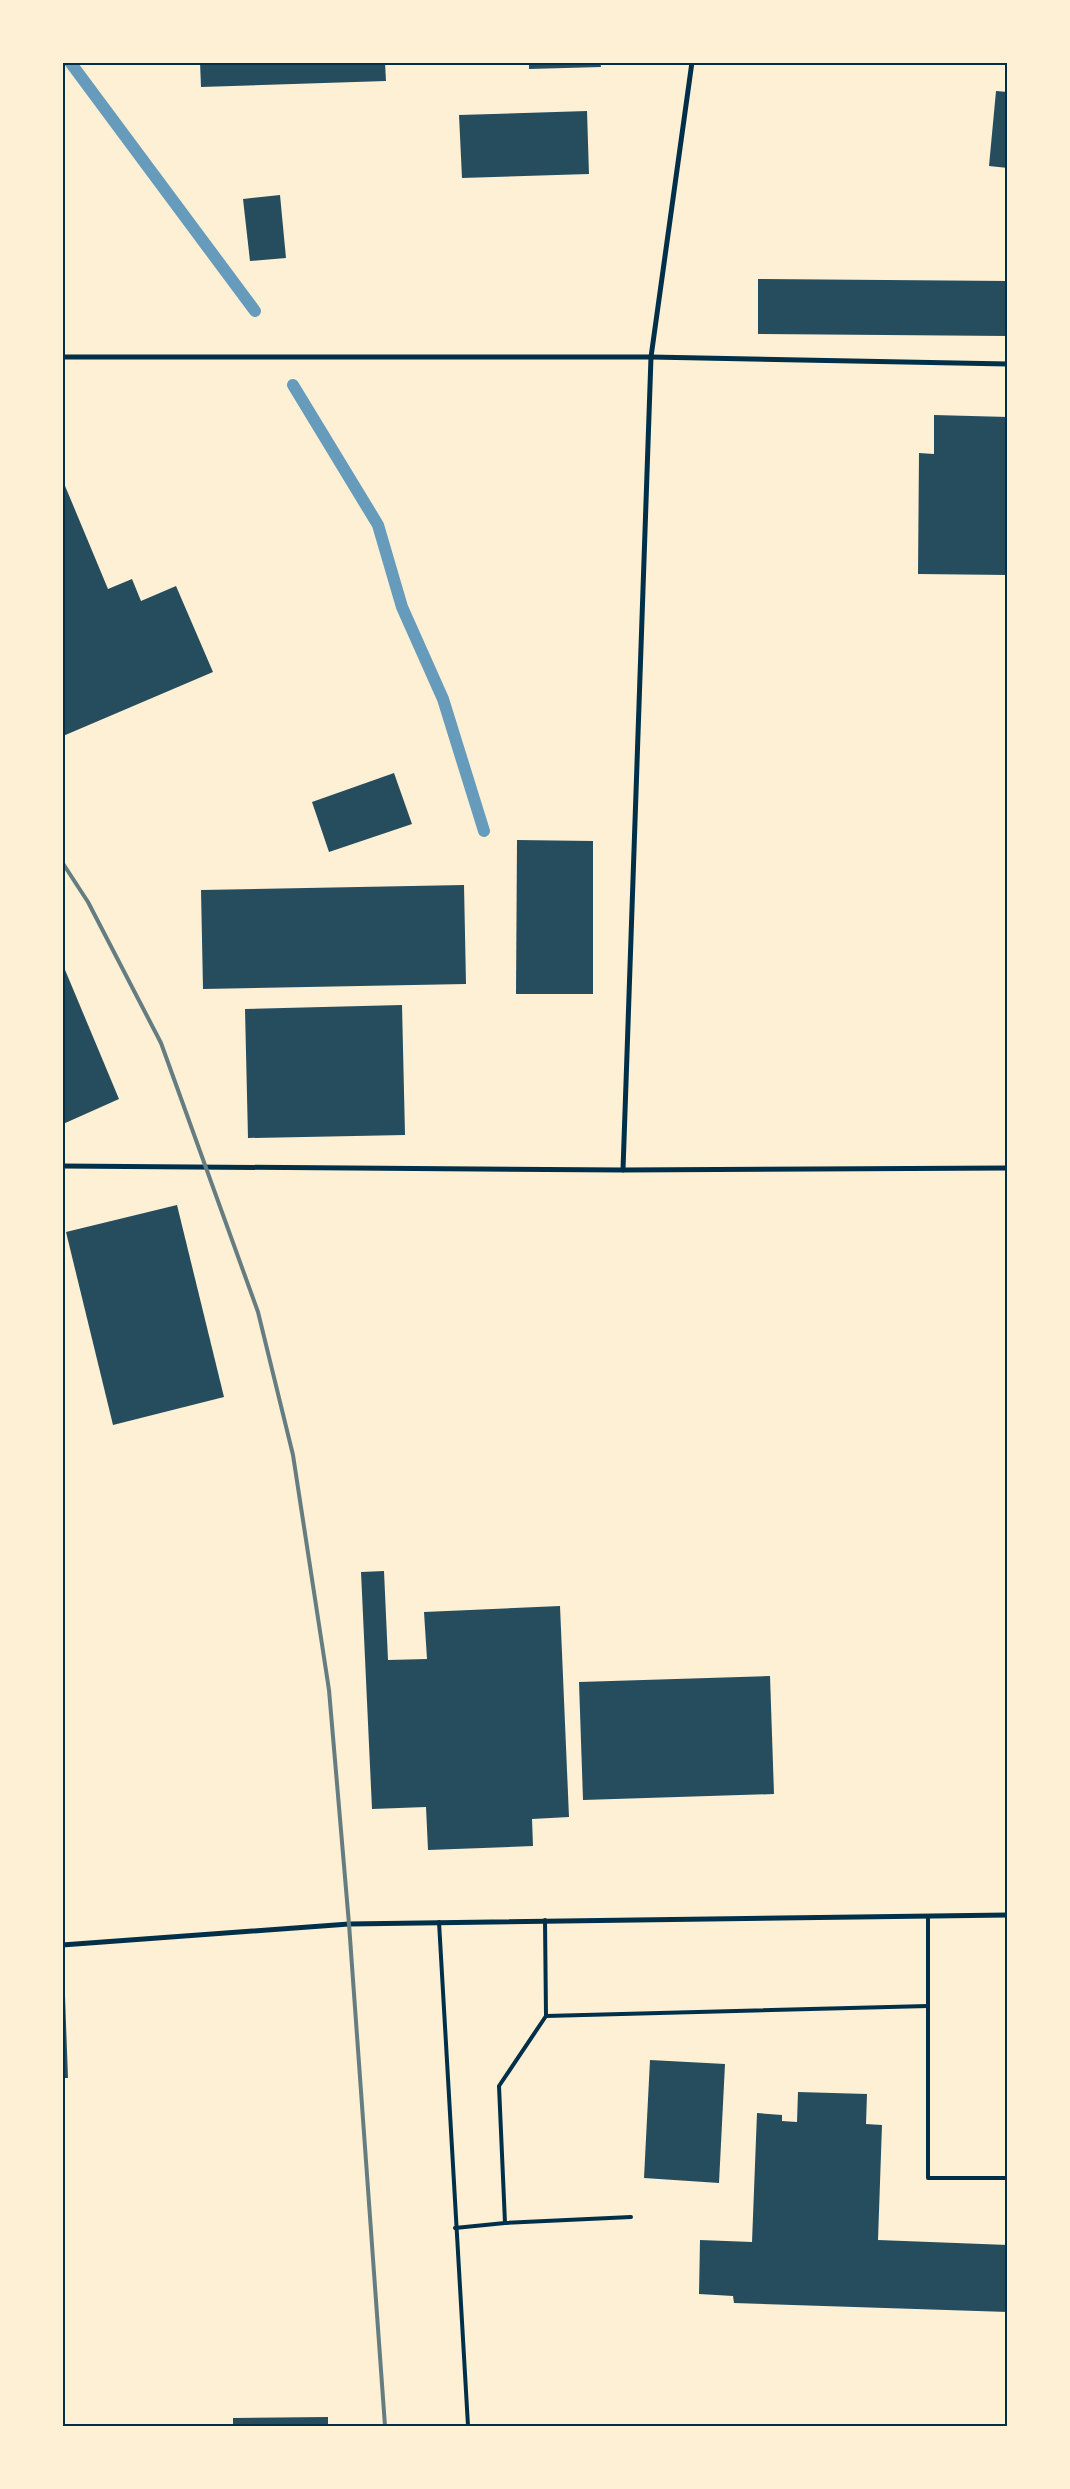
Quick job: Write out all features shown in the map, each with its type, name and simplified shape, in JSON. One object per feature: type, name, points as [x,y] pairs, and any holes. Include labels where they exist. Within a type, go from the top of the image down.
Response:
[{"type":"street","points":[[623,1170],[651,357],[692,62]]},
{"type":"street","points":[[62,357],[651,357],[1008,364]]},
{"type":"street","points":[[62,1166],[623,1170],[1008,1168]]},
{"type":"street","points":[[62,1946],[349,1924],[1008,1915]]},
{"type":"lane","points":[[928,1916],[928,2178],[1008,2178]]},
{"type":"lane","points":[[505,2224],[499,2086],[546,2016],[544,1920]]},
{"type":"lane","points":[[439,1922],[455,2228],[468,2426]]},
{"type":"lane","points":[[546,2016],[928,2006]]},
{"type":"lane","points":[[455,2228],[631,2217]]},
{"type":"building","points":[[200,62],[385,62],[386,81],[201,87]]},
{"type":"building","points":[[529,62],[600,62],[601,67],[529,69]]},
{"type":"building","points":[[996,91],[1008,92],[1008,168],[989,166]]},
{"type":"building","points":[[587,111],[589,174],[462,178],[459,115]]},
{"type":"building","points":[[280,195],[286,258],[250,261],[243,199]]},
{"type":"building","points":[[758,279],[1008,281],[1008,336],[758,334]]},
{"type":"building","points":[[934,415],[1008,417],[1008,575],[918,574],[919,453],[934,454]]},
{"type":"building","points":[[63,481],[108,589],[132,579],[141,601],[176,586],[213,672],[63,736]]},
{"type":"building","points":[[394,773],[412,824],[329,852],[312,802]]},
{"type":"building","points":[[517,840],[593,841],[593,994],[516,994]]},
{"type":"building","points":[[464,885],[466,984],[203,989],[201,890]]},
{"type":"building","points":[[63,965],[119,1099],[63,1124]]},
{"type":"building","points":[[402,1005],[405,1135],[248,1138],[245,1009]]},
{"type":"building","points":[[177,1205],[224,1397],[113,1425],[66,1232]]},
{"type":"building","points":[[384,1571],[388,1660],[427,1659],[424,1612],[560,1606],[569,1817],[532,1819],[533,1846],[428,1850],[426,1807],[372,1809],[361,1572]]},
{"type":"building","points":[[770,1676],[774,1794],[583,1800],[579,1682]]},
{"type":"building","points":[[62,1996],[65,1996],[68,2078],[62,2078]]},
{"type":"building","points":[[650,2060],[725,2064],[719,2183],[644,2178]]},
{"type":"building","points":[[798,2092],[867,2094],[866,2124],[882,2125],[878,2240],[1008,2245],[1008,2312],[734,2303],[733,2296],[699,2294],[700,2240],[752,2242],[757,2113],[782,2115],[782,2121],[797,2122]]},
{"type":"building","points":[[328,2417],[328,2426],[233,2426],[233,2418]]},
{"type":"waterway","points":[[70,62],[255,311]]},
{"type":"waterway","points":[[293,385],[378,525],[402,607],[443,699],[484,831]]},
{"type":"railway","points":[[62,862],[88,902],[161,1043],[258,1312],[293,1455],[329,1690],[349,1924],[385,2426]]}]
